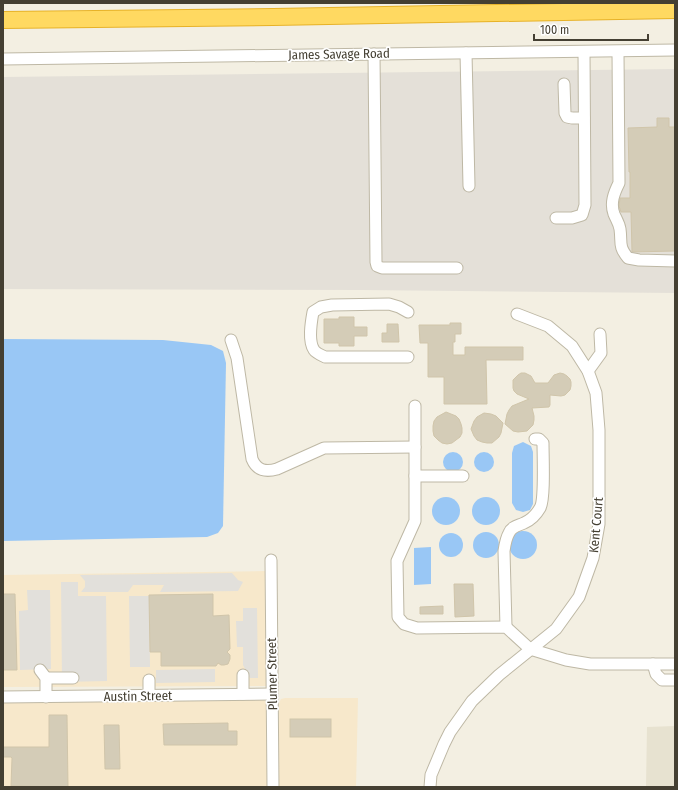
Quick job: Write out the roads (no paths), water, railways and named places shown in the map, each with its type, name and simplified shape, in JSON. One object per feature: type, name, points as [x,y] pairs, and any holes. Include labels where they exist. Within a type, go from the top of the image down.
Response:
[{"type":"highway","points":[[3,20],[675,10]]},
{"type":"street","name":"James Savage Road","points":[[3,59],[618,52],[675,50]]},
{"type":"street","points":[[556,218],[572,218],[582,215],[585,205],[584,52]]},
{"type":"street","points":[[618,52],[619,183],[613,198],[614,213],[620,228],[620,244],[624,254],[628,258],[675,262]]},
{"type":"street","points":[[466,53],[469,186]]},
{"type":"street","points":[[374,54],[377,266],[382,268],[457,268]]},
{"type":"street","points":[[564,84],[565,113],[567,117],[584,118]]},
{"type":"street","points":[[408,312],[399,307],[388,304],[332,305],[321,307],[313,312],[311,322],[311,343],[315,351],[325,357],[408,357]]},
{"type":"street","name":"Kent Court","points":[[430,787],[431,775],[444,744],[450,732],[472,701],[499,675],[556,629],[579,597],[594,558],[599,524],[599,430],[596,393],[588,371],[572,346],[548,326],[517,314]]},
{"type":"street","points":[[588,371],[601,353],[600,334]]},
{"type":"street","points":[[231,340],[237,358],[252,459],[255,465],[262,470],[270,471],[277,469],[324,448],[415,447]]},
{"type":"street","points":[[415,406],[415,521],[397,561],[398,617],[404,624],[417,628],[506,627],[530,649],[566,660],[590,664],[675,664]]},
{"type":"street","points":[[506,627],[504,551],[506,540],[509,531],[515,526],[525,523],[534,516],[541,507],[543,496],[543,443],[539,439],[535,439]]},
{"type":"street","points":[[415,476],[463,476]]},
{"type":"street","name":"Plumer Street","points":[[271,560],[273,787]]},
{"type":"street","points":[[653,664],[656,674],[662,680],[675,680]]},
{"type":"street","points":[[46,697],[43,674],[75,680],[76,696]]},
{"type":"street","points":[[243,675],[243,694]]},
{"type":"street","points":[[149,680],[149,695]]},
{"type":"street","name":"Austin Street","points":[[3,697],[272,694]]},
{"type":"water","points":[[3,339],[163,340],[211,345],[223,351],[226,363],[223,526],[218,533],[207,537],[3,541]]},
{"type":"water","points":[[523,442],[531,446],[533,452],[533,504],[530,510],[523,512],[516,510],[512,503],[512,453],[514,446]]},
{"type":"water","points":[[453,452],[460,455],[463,462],[460,469],[453,472],[446,469],[443,462],[446,455]]},
{"type":"water","points":[[480,452],[488,452],[494,458],[494,466],[488,472],[480,472],[474,466],[474,458]]},
{"type":"water","points":[[446,497],[456,501],[460,511],[456,521],[446,525],[436,521],[432,511],[436,501]]},
{"type":"water","points":[[486,497],[496,501],[500,511],[496,521],[486,525],[476,521],[472,511],[476,501]]},
{"type":"water","points":[[523,531],[533,535],[537,545],[533,555],[523,559],[513,555],[509,545],[513,535]]},
{"type":"water","points":[[486,532],[495,536],[499,545],[495,554],[486,558],[477,554],[473,545],[477,536]]},
{"type":"water","points":[[451,533],[460,536],[463,545],[460,554],[451,557],[442,554],[439,545],[442,536]]},
{"type":"water","points":[[431,547],[431,584],[414,585],[414,548]]}]
